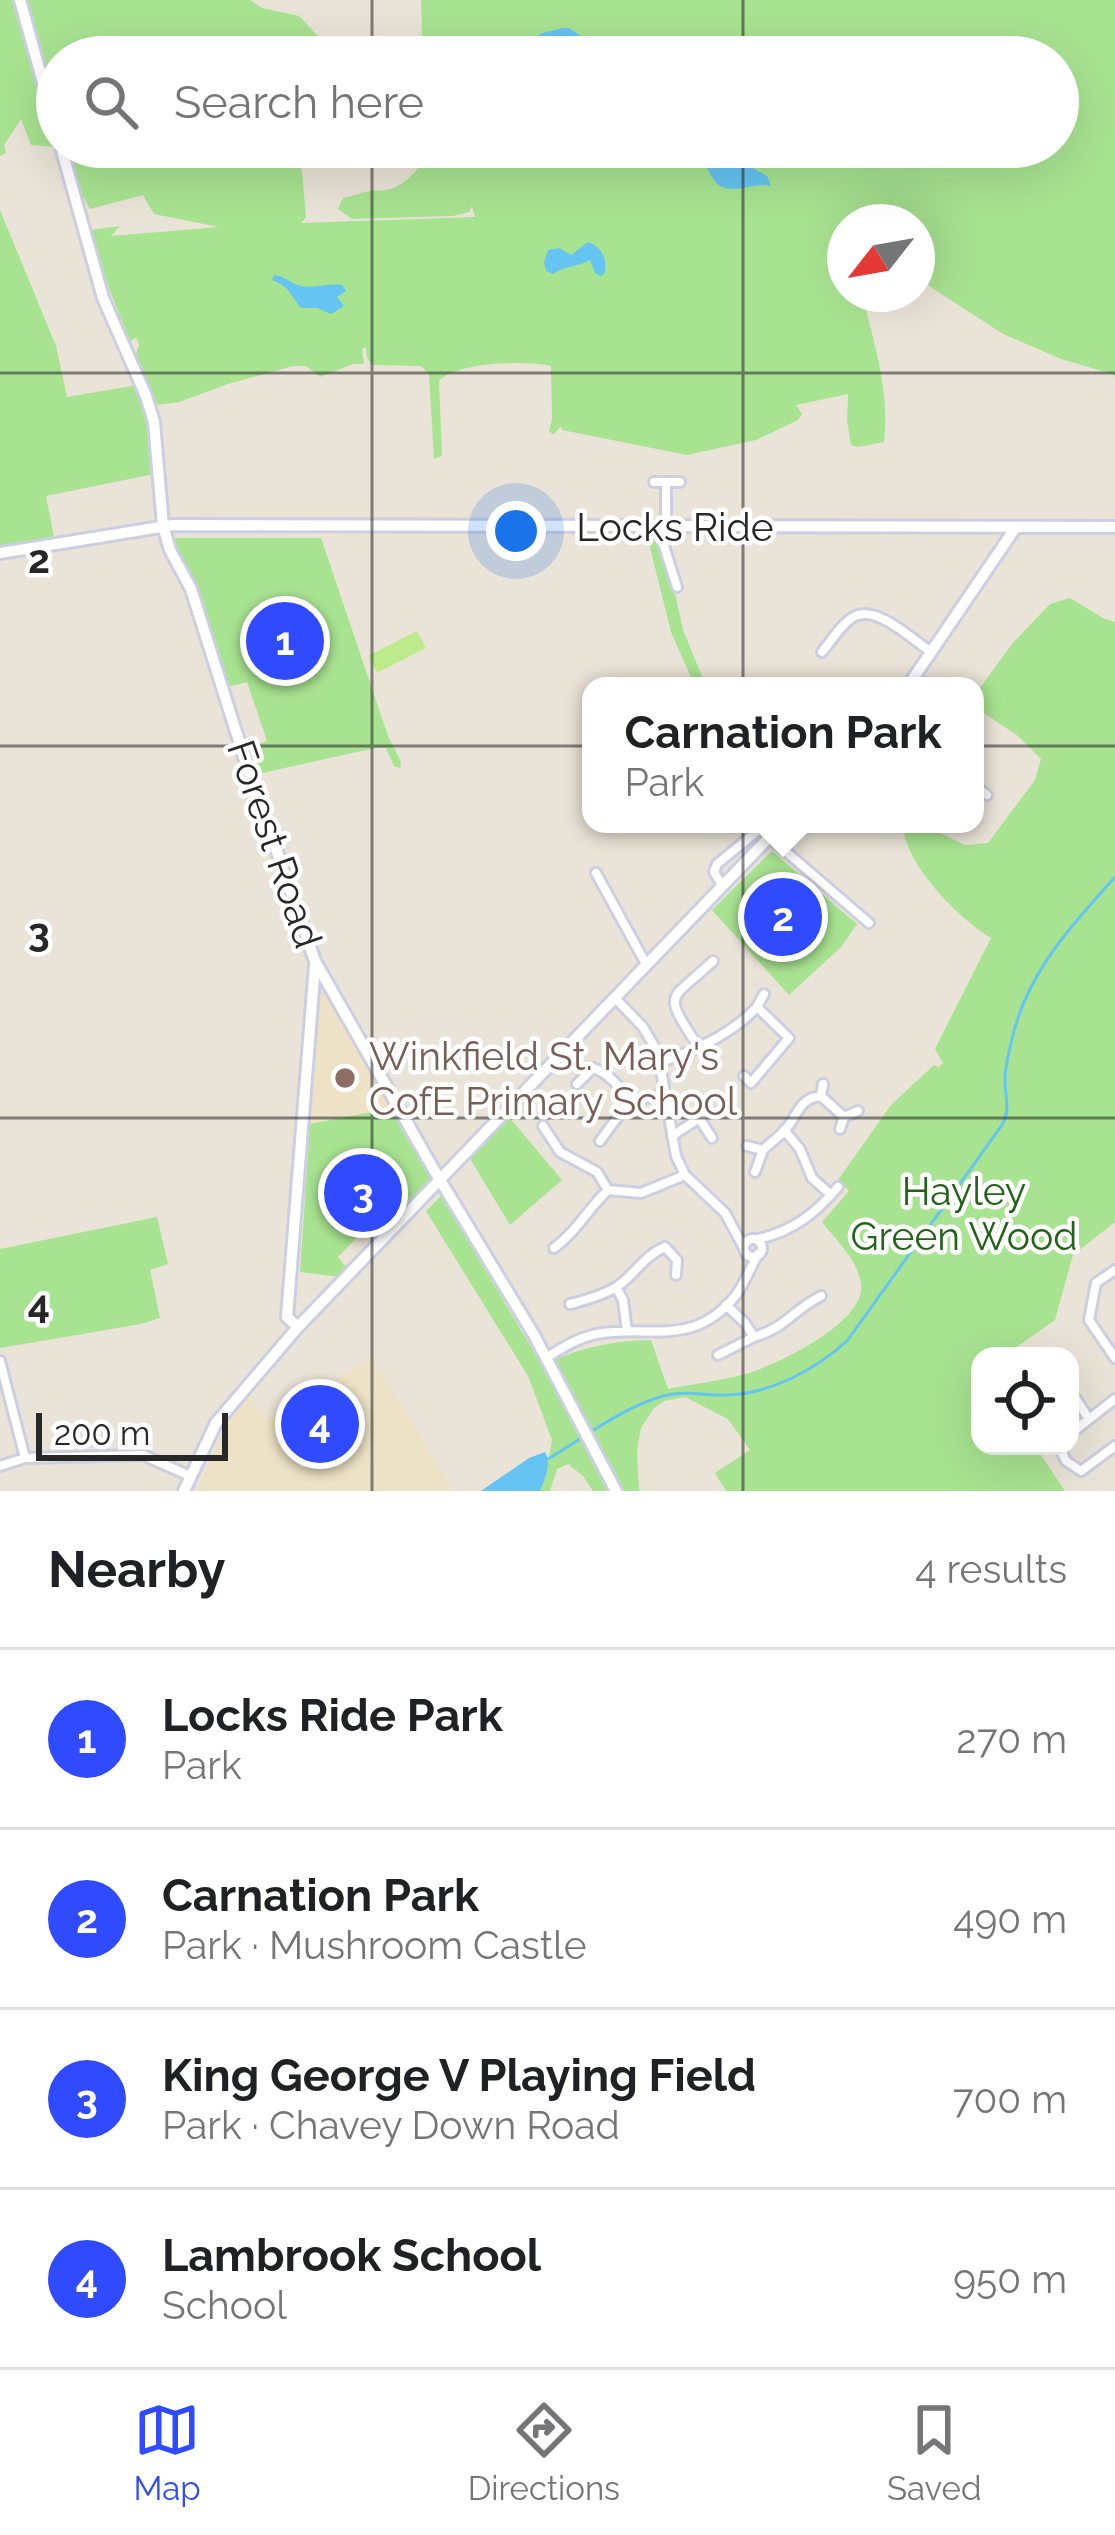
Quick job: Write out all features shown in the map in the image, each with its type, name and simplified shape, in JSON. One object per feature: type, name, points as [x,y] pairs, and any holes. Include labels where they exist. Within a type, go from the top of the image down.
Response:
[{"type":"main road","points":[[20,0],[36,58]]},
{"type":"main road","name":"Forest Road","points":[[67,168],[103,298],[154,422],[163,526],[170,550],[190,589],[315,961],[546,1358],[616,1491]]},
{"type":"main road","name":"Locks Ride","points":[[0,553],[163,526],[1115,527]]},
{"type":"main road","points":[[915,677],[1016,527]]},
{"type":"main road","points":[[184,1491],[216,1424],[298,1327],[646,966],[765,833]]},
{"type":"main road","points":[[280,1351],[287,1317],[315,961]]},
{"type":"main road","points":[[287,1317],[298,1327]]},
{"type":"street","points":[[654,482],[680,482]]},
{"type":"street","points":[[666,482],[662,527],[677,587]]},
{"type":"street","points":[[822,652],[853,616],[864,613],[877,614],[932,653]]},
{"type":"street","points":[[769,833],[869,923]]},
{"type":"street","points":[[596,873],[646,966]]},
{"type":"street","points":[[698,1046],[674,1008],[675,996],[713,961]]},
{"type":"street","points":[[661,1062],[747,1018],[764,994]]},
{"type":"street","points":[[615,998],[652,1039],[661,1062],[676,1156],[685,1174],[725,1213],[746,1251]]},
{"type":"street","points":[[744,1076],[751,1083],[789,1038],[757,1007]]},
{"type":"street","points":[[577,1084],[593,1068],[619,1085],[630,1100]]},
{"type":"street","points":[[821,1096],[823,1084]]},
{"type":"street","points":[[600,1141],[630,1100],[664,1095]]},
{"type":"street","points":[[755,1172],[763,1150],[811,1097],[821,1096],[844,1117]]},
{"type":"street","points":[[840,1129],[844,1117],[858,1111]]},
{"type":"street","points":[[672,1136],[709,1112]]},
{"type":"street","points":[[699,1118],[712,1138]]},
{"type":"street","points":[[543,1126],[560,1152],[597,1172],[608,1190]]},
{"type":"street","points":[[746,1251],[802,1222],[834,1191],[812,1178],[800,1148],[784,1130]]},
{"type":"street","points":[[747,1146],[763,1150]]},
{"type":"street","points":[[608,1190],[641,1193],[685,1174]]},
{"type":"street","points":[[554,1248],[574,1233],[608,1190]]},
{"type":"street","points":[[736,1230],[758,1245]]},
{"type":"street","points":[[747,1275],[747,1241],[758,1245]]},
{"type":"street","points":[[546,1358],[593,1335],[683,1330],[710,1318],[736,1295],[758,1245]]},
{"type":"street","points":[[570,1304],[616,1287],[665,1246],[677,1260],[676,1275]]},
{"type":"street","points":[[1115,1270],[1096,1283],[1089,1320],[1115,1358]]},
{"type":"street","points":[[616,1287],[627,1330]]},
{"type":"street","points":[[718,1355],[776,1330],[821,1296]]},
{"type":"street","points":[[726,1305],[754,1337]]},
{"type":"street","points":[[0,1360],[25,1458]]},
{"type":"street","points":[[1079,1427],[1115,1399]]},
{"type":"street","points":[[1079,1403],[1090,1419]]},
{"type":"street","points":[[1063,1455],[1081,1471],[1115,1446]]},
{"type":"street","points":[[0,1466],[25,1458],[143,1455],[190,1476]]},
{"type":"shaded area","name":"Winkfield St. Mary's CofE Primary School","points":[[320,984],[392,1108],[310,1124]]},
{"type":"shaded area","points":[[372,1357],[453,1491],[197,1491],[225,1427],[250,1397],[266,1420]]},
{"type":"green space","points":[[0,0],[250,0],[262,8],[299,16],[318,36],[36,36],[36,145],[31,145],[21,119],[4,145],[6,153],[0,156]]},
{"type":"green space","points":[[421,0],[1115,0],[1115,377],[1003,334],[935,290],[935,204],[827,204],[827,312],[867,312],[883,386],[884,442],[851,445],[848,394],[796,405],[802,414],[798,420],[756,440],[687,455],[562,430],[561,426],[554,434],[549,432],[551,366],[509,363],[475,366],[439,381],[442,456],[434,459],[429,374],[421,366],[372,365],[366,347],[362,349],[364,364],[320,377],[306,366],[293,366],[157,405],[136,354],[136,337],[130,342],[91,230],[120,226],[111,236],[219,227],[154,214],[143,195],[90,209],[67,168],[300,168],[306,217],[301,223],[475,217],[472,206],[469,212],[453,216],[352,219],[338,209],[343,198],[391,189],[420,168],[1079,168],[1079,36],[422,36]]},
{"type":"green space","points":[[0,210],[56,346],[67,397],[138,385],[154,474],[46,496],[55,542],[0,549]]},
{"type":"green space","points":[[656,534],[664,542],[683,630],[702,677],[691,677],[671,632],[649,543]]},
{"type":"green space","points":[[173,538],[321,538],[400,768],[394,766],[386,748],[375,748],[262,773],[255,770],[247,748],[267,741],[247,682],[228,687],[203,601]]},
{"type":"green space","name":"Hayley Green Wood","points":[[1070,598],[1115,622],[1115,1222],[1073,1255],[1055,1320],[1017,1347],[971,1347],[971,1455],[1041,1455],[1065,1491],[726,1491],[715,1473],[750,1450],[728,1419],[685,1397],[654,1408],[641,1428],[639,1491],[593,1491],[568,1464],[557,1469],[550,1491],[540,1491],[552,1440],[528,1376],[426,1211],[441,1196],[562,1399],[571,1393],[554,1360],[578,1351],[651,1340],[668,1389],[742,1375],[775,1363],[815,1341],[849,1314],[859,1299],[859,1275],[822,1222],[849,1191],[838,1180],[891,1105],[934,1065],[943,1063],[935,1049],[991,938],[936,890],[914,858],[904,833],[940,833],[965,845],[988,843],[1035,780],[1041,759],[984,713],[984,682],[1050,604]]},
{"type":"green space","points":[[417,631],[426,648],[377,673],[368,656]]},
{"type":"green space","points":[[772,851],[857,924],[841,947],[789,995],[712,910]]},
{"type":"green space","points":[[392,1108],[434,1179],[398,1218],[386,1207],[338,1257],[348,1269],[341,1277],[300,1272],[310,1124]]},
{"type":"green space","points":[[510,1118],[562,1180],[510,1225],[469,1157]]},
{"type":"green space","points":[[157,1217],[168,1264],[150,1270],[160,1318],[0,1348],[0,1249]]},
{"type":"water","points":[[569,28],[581,36],[538,36]]},
{"type":"water","points":[[707,168],[753,168],[767,176],[771,186],[733,189],[714,180]]},
{"type":"water","points":[[588,242],[603,255],[604,274],[595,273],[590,260],[553,274],[546,271],[548,250],[559,248],[571,255]]},
{"type":"water","points":[[274,275],[305,287],[342,285],[346,291],[337,297],[344,306],[331,314],[301,308],[272,280]]},
{"type":"water","points":[[545,1452],[548,1466],[540,1491],[481,1491],[529,1458]]},
{"type":"waterway","points":[[548,1459],[648,1401],[671,1394],[761,1390],[807,1370],[847,1341],[1002,1125],[1007,1108],[1007,1062],[1027,995],[1051,953],[1115,877]]},
{"type":"place","name":"Locks Ride Park","points":[[285,641]]},
{"type":"place","name":"Carnation Park","points":[[783,917]]},
{"type":"place","name":"Winkfield St. Mary's CofE Primary School","points":[[345,1078]]},
{"type":"place","name":"King George V Playing Field","points":[[363,1193]]},
{"type":"place","name":"Lambrook School","points":[[320,1424]]}]
